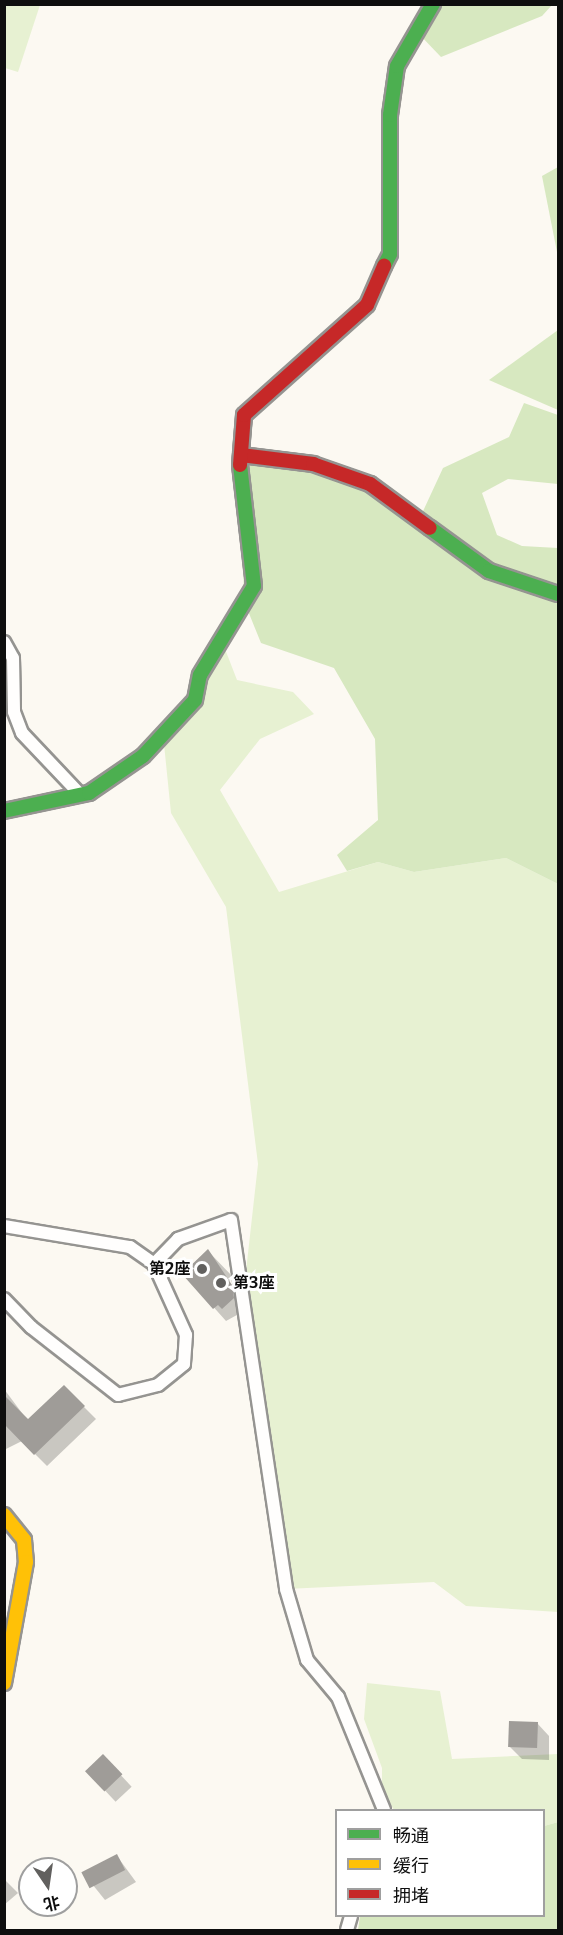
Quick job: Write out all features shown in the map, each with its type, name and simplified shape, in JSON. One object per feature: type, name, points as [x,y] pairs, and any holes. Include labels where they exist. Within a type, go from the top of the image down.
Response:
[{"type":"street","points":[[4,811],[80,796],[143,756],[195,700],[200,675],[254,586],[239,483],[244,415],[367,305],[390,254],[390,115],[397,66],[433,4]]},
{"type":"street","points":[[241,455],[314,464],[370,484],[489,572],[558,594]]},
{"type":"street","points":[[4,1515],[24,1540],[26,1562],[4,1683]]},
{"type":"lane","points":[[4,642],[13,658],[15,712],[22,733],[68,776],[80,796]]},
{"type":"lane","points":[[154,1264],[178,1239],[231,1220],[286,1589],[308,1660],[338,1697],[384,1809]]},
{"type":"lane","points":[[4,1226],[130,1247],[154,1264],[186,1335],[184,1364],[158,1385],[118,1395],[31,1327],[4,1299]]},
{"type":"green space","points":[[5,4],[40,5],[18,72],[5,68]]},
{"type":"green space","points":[[434,5],[552,5],[542,16],[441,57],[417,32]]},
{"type":"green space","points":[[558,167],[558,257],[542,176]]},
{"type":"green space","points":[[558,330],[558,410],[489,380]]},
{"type":"green space","points":[[524,403],[558,415],[558,484],[508,479],[482,493],[497,535],[522,546],[558,548],[558,884],[506,858],[414,872],[378,862],[347,871],[337,855],[378,820],[375,739],[334,668],[261,643],[244,601],[241,455],[322,467],[418,522],[443,468],[509,437]]},
{"type":"green space","points":[[225,649],[237,680],[293,692],[314,714],[260,739],[220,790],[279,892],[378,862],[414,872],[506,858],[558,884],[558,1612],[466,1606],[434,1582],[286,1589],[242,1307],[258,1164],[226,907],[171,813],[164,744]]},
{"type":"green space","points":[[367,1683],[440,1691],[452,1759],[558,1754],[558,1822],[545,1826],[545,1809],[393,1809],[382,1791],[382,1768],[364,1719]]},
{"type":"green space","points":[[558,1822],[558,1930],[358,1930],[360,1917],[545,1917],[545,1826]]},
{"type":"building","points":[[208,1249],[232,1285],[234,1298],[222,1309],[218,1305],[213,1309],[182,1274]]},
{"type":"building","points":[[64,1385],[85,1406],[34,1455],[4,1424],[4,1395],[28,1419]]},
{"type":"building","points":[[509,1721],[538,1722],[537,1748],[508,1747]]},
{"type":"building","points":[[103,1754],[122,1774],[104,1792],[85,1771]]},
{"type":"building","points":[[117,1854],[125,1870],[90,1888],[81,1872]]},
{"type":"traffic: fast","points":[[384,266],[390,254],[390,115],[397,66],[433,4]]},
{"type":"traffic: fast","points":[[4,811],[89,793],[143,756],[195,700],[200,675],[254,586],[240,465]]},
{"type":"traffic: fast","points":[[430,528],[489,571],[558,594]]},
{"type":"traffic: slow","points":[[4,1515],[24,1540],[26,1562],[4,1683]]},
{"type":"traffic: jam","points":[[240,465],[244,415],[367,305],[384,266]]},
{"type":"traffic: jam","points":[[241,455],[313,464],[370,484],[430,528]]},
{"type":"place","name":"第2座","points":[[202,1269]]},
{"type":"place","name":"第3座","points":[[221,1283]]}]
